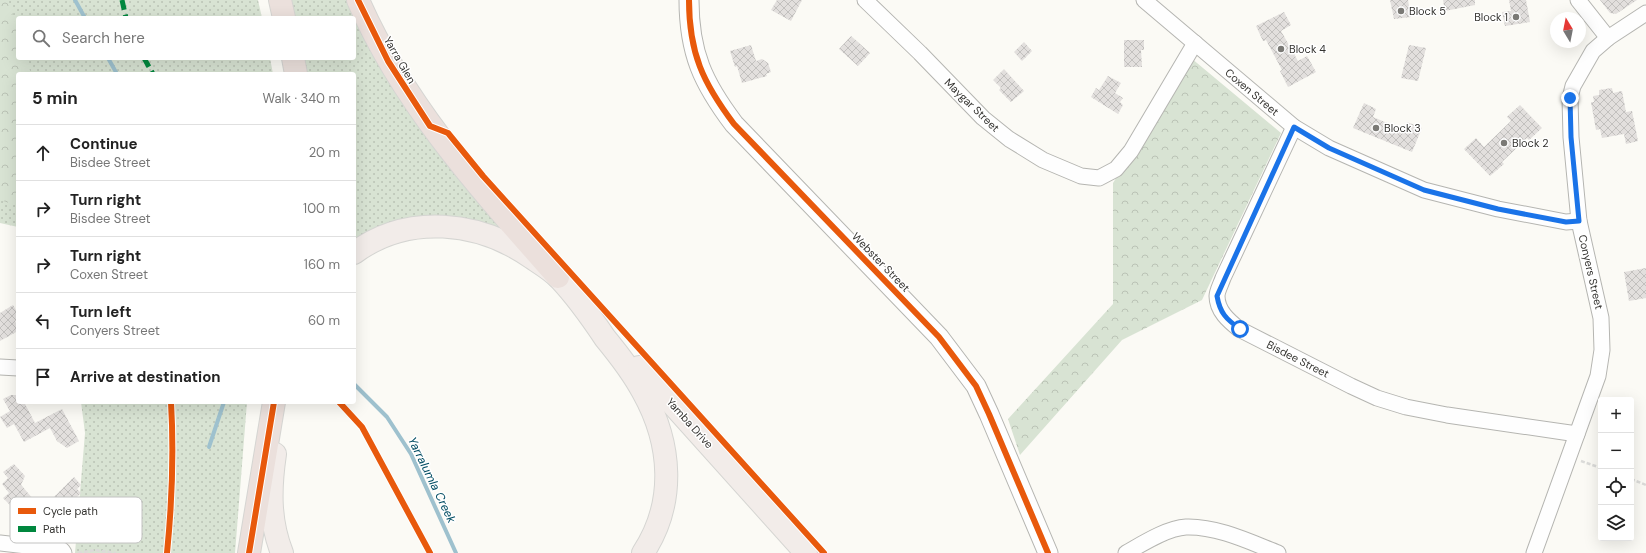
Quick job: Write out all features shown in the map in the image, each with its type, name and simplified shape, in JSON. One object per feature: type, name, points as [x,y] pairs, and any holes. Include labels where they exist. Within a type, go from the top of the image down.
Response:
[{"type":"highway","points":[[280,0],[284,16]]},
{"type":"highway","name":"Yarra Glen","points":[[358,0],[388,61],[430,126],[468,175],[558,277]]},
{"type":"highway","points":[[292,60],[293,72]]},
{"type":"highway","points":[[292,60],[296,72]]},
{"type":"highway","points":[[249,553],[274,404]]},
{"type":"main road","points":[[356,252],[367,244],[405,230],[424,227],[454,227],[481,232],[509,244],[533,258],[558,277],[574,294],[636,380],[651,407],[661,434],[666,459],[666,488],[660,518],[643,553]]},
{"type":"main road","name":"Yamba Drive","points":[[574,294],[806,553]]},
{"type":"main road","points":[[282,553],[273,521],[271,488],[284,404]]},
{"type":"street","name":"Webster Street","points":[[689,0],[689,24],[693,49],[703,76],[716,100],[734,124],[940,337],[959,362],[976,386],[1048,553]]},
{"type":"street","name":"Maygar Street","points":[[865,0],[920,52],[983,118],[1009,139],[1043,160],[1081,176],[1099,178],[1116,169],[1131,151],[1194,43]]},
{"type":"street","name":"Coxen Street","points":[[1144,0],[1294,127],[1329,148],[1424,190],[1498,209],[1566,222],[1579,221]]},
{"type":"street","points":[[1578,0],[1608,38]]},
{"type":"street","name":"Conyers Street","points":[[1534,553],[1598,376],[1602,350],[1601,318],[1579,221],[1571,137],[1570,98],[1573,86],[1593,51],[1608,38],[1646,13]]},
{"type":"street","name":"Bisdee Street","points":[[1294,127],[1217,296],[1219,307],[1227,319],[1240,329],[1344,383],[1378,398],[1406,407],[1447,415],[1578,434]]},
{"type":"street","points":[[0,367],[16,368]]},
{"type":"street","points":[[1126,553],[1161,535],[1185,527],[1213,530],[1278,553]]},
{"type":"street","points":[[0,543],[63,552]]},
{"type":"path","points":[[1634,480],[1646,485]]},
{"type":"path","points":[[78,553],[95,550],[116,553]]},
{"type":"green space","points":[[0,0],[258,0],[262,16],[16,16],[16,60],[270,60],[273,72],[16,72],[16,227],[0,223]]},
{"type":"green space","points":[[0,0],[8,0],[16,25],[16,60],[27,60],[30,72],[16,72],[16,205],[0,200]]},
{"type":"green space","points":[[287,0],[349,0],[516,242],[477,228],[356,248],[356,72],[304,72],[301,60],[356,60],[356,16],[291,16]]},
{"type":"green space","points":[[1191,58],[1281,133],[1202,300],[1122,340],[1020,455],[1008,419],[1113,304],[1113,183]]},
{"type":"green space","points":[[81,404],[247,404],[235,553],[75,553],[76,543],[142,543],[142,497],[80,497],[85,433]]},
{"type":"building","points":[[777,0],[802,0],[791,21],[771,10]]},
{"type":"building","name":"Block 5","points":[[1390,0],[1408,0],[1411,17],[1394,19]]},
{"type":"building","name":"Block 5","points":[[1443,0],[1475,0],[1475,5],[1445,11]]},
{"type":"building","name":"Block 1","points":[[1509,0],[1526,0],[1530,22],[1505,26],[1502,12],[1511,11]]},
{"type":"building","points":[[1600,0],[1637,0],[1616,14],[1610,13]]},
{"type":"building","name":"Block 4","points":[[1284,12],[1291,25],[1281,31],[1298,61],[1307,56],[1316,72],[1288,87],[1280,71],[1282,70],[1266,40],[1263,41],[1256,26]]},
{"type":"building","points":[[851,36],[870,53],[858,66],[839,49]]},
{"type":"building","points":[[1124,40],[1144,40],[1144,50],[1141,50],[1142,67],[1124,67]]},
{"type":"building","points":[[1024,42],[1032,51],[1022,61],[1014,52]]},
{"type":"building","points":[[751,45],[756,61],[762,59],[768,63],[771,72],[766,74],[767,76],[742,83],[737,66],[735,67],[730,51]]},
{"type":"building","points":[[1409,45],[1426,48],[1418,81],[1401,78]]},
{"type":"building","points":[[1004,69],[1024,91],[1011,102],[999,90],[1001,88],[993,80]]},
{"type":"building","points":[[1108,76],[1121,83],[1115,93],[1123,98],[1120,102],[1123,105],[1118,114],[1091,97],[1096,88],[1099,90]]},
{"type":"building","points":[[1612,88],[1613,93],[1622,91],[1626,112],[1632,111],[1638,141],[1626,144],[1624,134],[1602,138],[1600,129],[1596,130],[1591,102],[1594,102],[1593,96],[1599,95],[1599,90]]},
{"type":"building","name":"Block 3","points":[[1364,103],[1376,109],[1373,117],[1404,130],[1407,122],[1422,128],[1412,152],[1353,128]]},
{"type":"building","name":"Block 2","points":[[1520,105],[1542,128],[1529,140],[1527,138],[1502,162],[1504,164],[1490,176],[1464,149],[1476,138],[1484,147],[1511,121],[1507,117]]},
{"type":"building","points":[[1646,268],[1646,298],[1629,301],[1624,272]]},
{"type":"building","points":[[13,305],[16,310],[16,332],[0,341],[0,313]]},
{"type":"building","points":[[11,395],[16,395],[16,404],[25,404],[35,423],[62,409],[79,441],[67,448],[57,441],[50,428],[24,442],[14,424],[7,428],[0,417],[10,411],[3,399]]},
{"type":"building","points":[[14,464],[25,476],[21,485],[31,497],[10,497],[10,505],[3,498],[9,493],[2,484],[8,478],[3,472]]},
{"type":"building","points":[[74,477],[81,485],[77,489],[81,493],[77,497],[54,497]]},
{"type":"waterway","name":"Yarralumla Creek","points":[[75,0],[84,16]]},
{"type":"waterway","name":"Yarralumla Creek","points":[[109,60],[116,72]]},
{"type":"waterway","name":"Yarralumla Creek","points":[[356,386],[387,417],[411,454],[456,553]]},
{"type":"waterway","points":[[209,447],[223,404]]},
{"type":"marked path","points":[[122,0],[126,16]]},
{"type":"marked path","points":[[145,60],[152,72]]},
{"type":"cycle path","points":[[358,0],[388,61],[430,126],[448,133],[483,176],[824,553]]},
{"type":"cycle path","points":[[689,0],[695,52],[706,81],[723,109],[734,124],[939,337],[976,386],[1048,553]]},
{"type":"cycle path","points":[[167,553],[172,478],[171,404]]},
{"type":"cycle path","points":[[249,553],[274,404]]},
{"type":"cycle path","points":[[341,404],[362,427],[430,553]]},
{"type":"place","name":"Block 5","points":[[1401,11]]},
{"type":"place","name":"Block 1","points":[[1516,17]]},
{"type":"place","name":"Block 4","points":[[1281,49]]},
{"type":"place","name":"Block 3","points":[[1376,128]]},
{"type":"place","name":"Block 2","points":[[1504,143]]},
{"type":"route","points":[[1240,329],[1227,319],[1219,307],[1217,296],[1294,127],[1308,137],[1329,148],[1424,190],[1498,209],[1566,222],[1579,221],[1571,137],[1570,98]]}]
